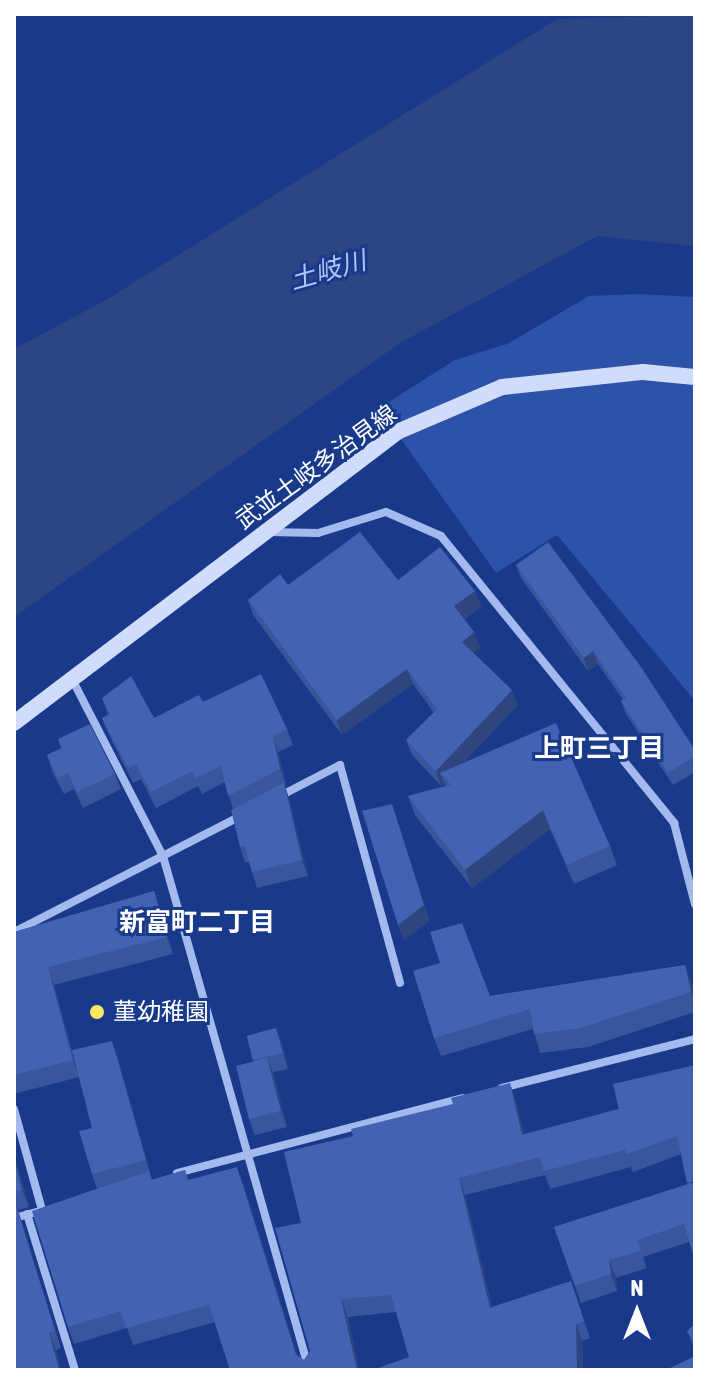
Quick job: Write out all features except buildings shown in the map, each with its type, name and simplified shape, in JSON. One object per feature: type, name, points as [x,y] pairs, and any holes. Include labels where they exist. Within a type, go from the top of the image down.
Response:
[{"type":"main road","name":"武並土岐多治見線","points":[[14,723],[397,432],[502,387],[643,372],[695,377]]},
{"type":"street","points":[[268,532],[318,533],[386,512],[441,536],[674,823],[695,904]]},
{"type":"street","points":[[72,679],[163,856],[309,1370]]},
{"type":"street","points":[[272,800],[340,765],[400,983]]},
{"type":"street","points":[[14,932],[258,807]]},
{"type":"street","points":[[494,1090],[695,1039]]},
{"type":"street","points":[[159,1178],[479,1094]]},
{"type":"street","points":[[14,1109],[42,1210]]},
{"type":"street","points":[[14,1218],[56,1206]]},
{"type":"street","points":[[27,1214],[75,1370]]},
{"type":"shaded area","points":[[638,294],[695,297],[695,701],[557,535],[496,573],[379,408],[455,360],[507,344],[589,296]]},
{"type":"water","name":"土岐川","points":[[695,15],[695,246],[597,236],[400,343],[14,617],[14,349],[106,300],[557,19]]},
{"type":"place","name":"菫幼稚園","points":[[97,1012]]},
{"type":"district","name":"上町三丁目","points":[[599,749]]},
{"type":"district","name":"新富町二丁目","points":[[197,923]]}]
